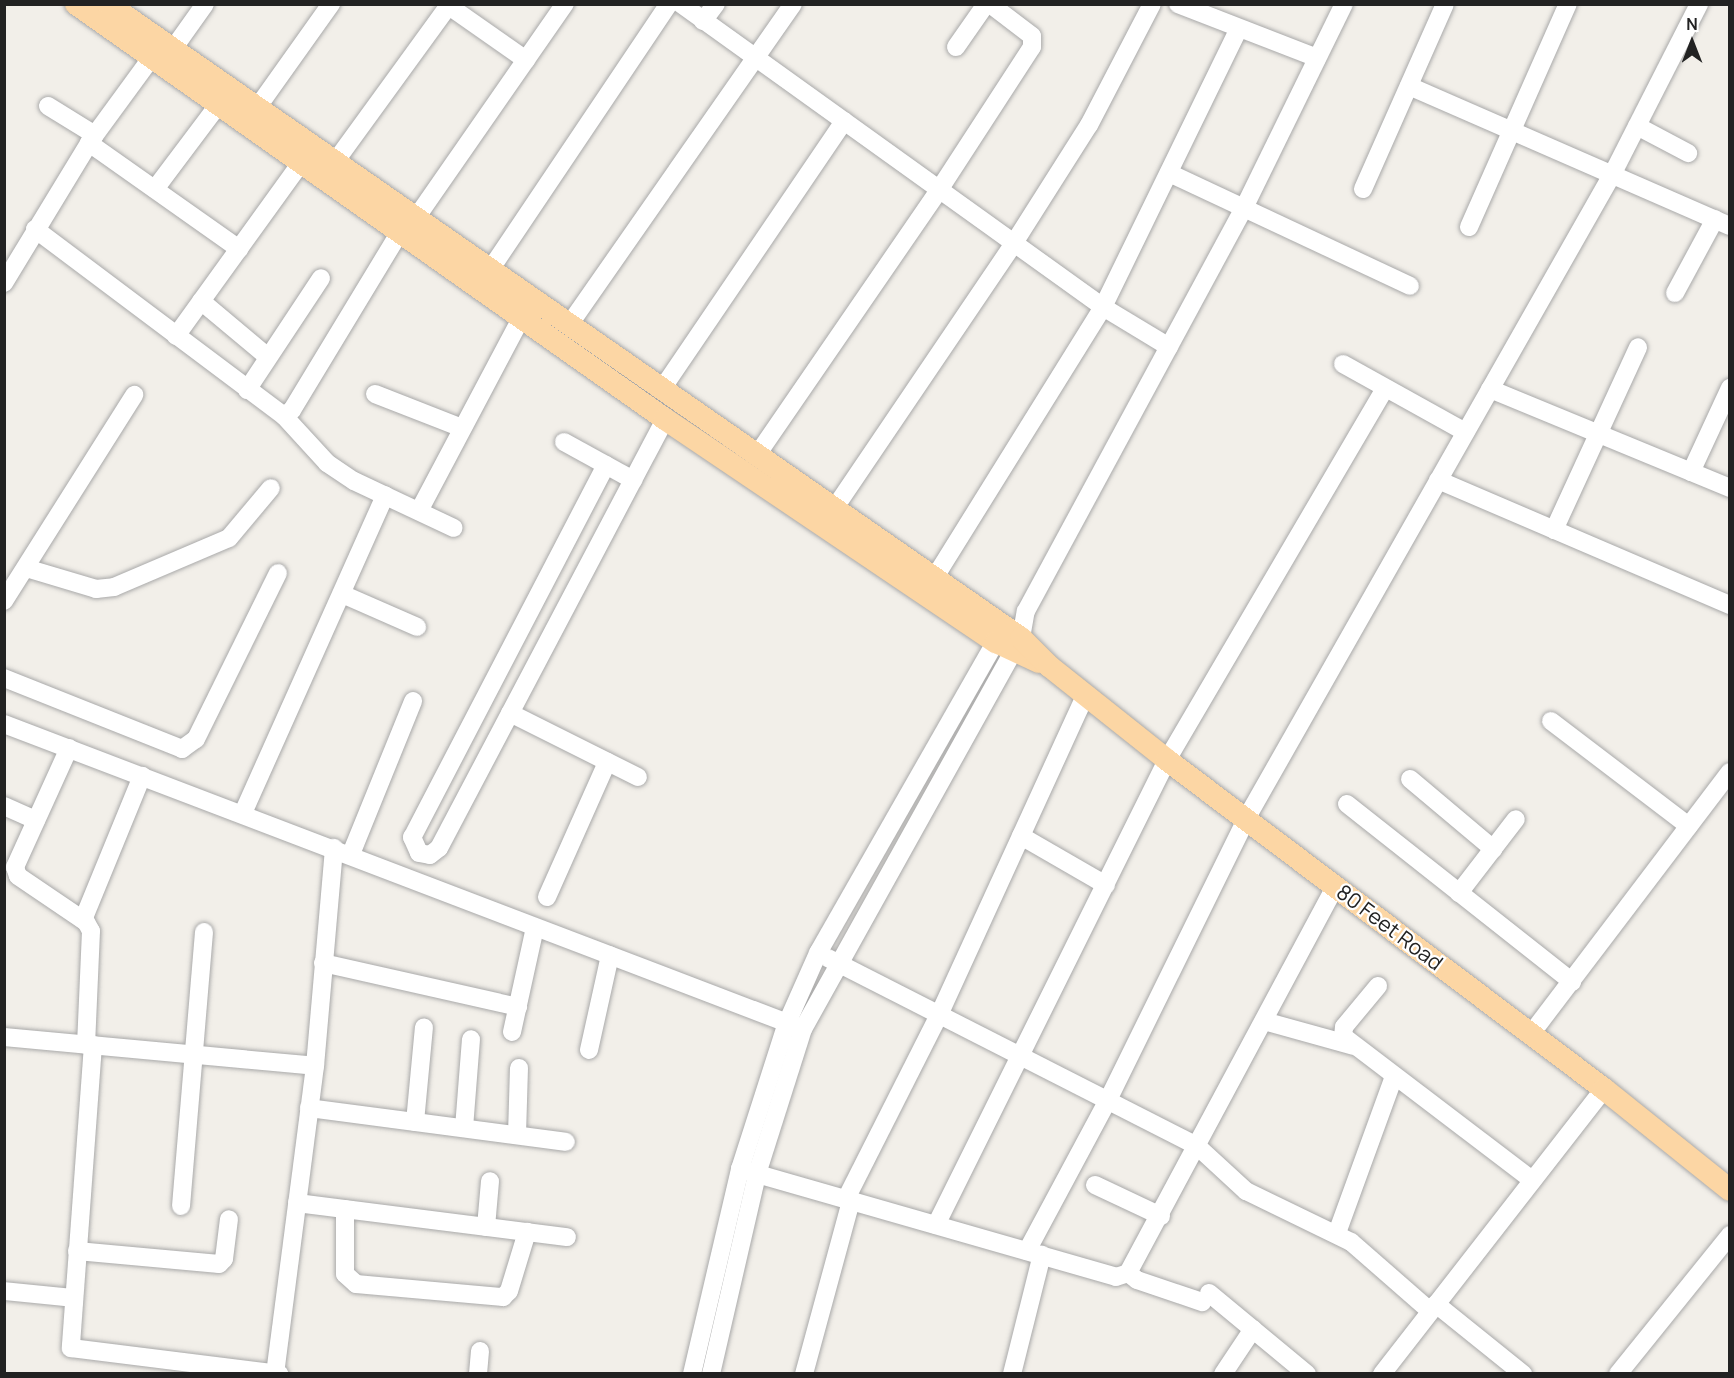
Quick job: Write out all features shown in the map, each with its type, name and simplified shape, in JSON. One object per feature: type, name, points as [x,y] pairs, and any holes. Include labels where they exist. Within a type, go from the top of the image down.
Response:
[{"type":"main road","points":[[76,4],[162,50],[257,108],[306,154],[335,162],[521,318],[665,419],[1009,640]]},
{"type":"main road","points":[[108,4],[162,50],[218,105],[306,154],[408,225],[490,270],[935,577],[1009,640]]},
{"type":"main road","name":"80 Feet Road","points":[[1009,640],[1049,666],[1167,760],[1604,1089],[1730,1190]]},
{"type":"street","points":[[4,283],[92,139],[162,50],[204,4]]},
{"type":"street","points":[[257,108],[332,4]]},
{"type":"street","points":[[284,416],[292,410],[408,225],[565,4]]},
{"type":"street","points":[[490,270],[669,4]]},
{"type":"street","points":[[681,4],[1103,307],[1169,347]]},
{"type":"street","points":[[703,21],[716,4]]},
{"type":"street","points":[[569,325],[753,57],[793,4]]},
{"type":"street","points":[[834,509],[1014,243],[1089,125],[1152,4]]},
{"type":"street","points":[[1178,4],[1317,58]]},
{"type":"street","points":[[692,1374],[748,1171],[818,953],[1026,611],[1244,210],[1344,4]]},
{"type":"street","points":[[1363,189],[1445,4]]},
{"type":"street","points":[[1469,227],[1514,132],[1568,4]]},
{"type":"street","points":[[1012,1374],[1035,1253],[1246,819],[1613,173],[1699,4]]},
{"type":"street","points":[[335,162],[449,5],[526,60]]},
{"type":"street","points":[[757,455],[939,190],[1034,41],[985,5],[956,47]]},
{"type":"street","points":[[935,577],[1103,307],[1239,28]]},
{"type":"street","points":[[1408,86],[1723,222],[1675,293]]},
{"type":"street","points":[[155,189],[218,105]]},
{"type":"street","points":[[48,106],[155,189],[238,249]]},
{"type":"street","points":[[662,389],[844,121]]},
{"type":"street","points":[[1637,126],[1688,153]]},
{"type":"street","points":[[176,336],[306,154]]},
{"type":"street","points":[[1169,173],[1410,286]]},
{"type":"street","points":[[35,229],[284,416],[327,463],[385,495],[454,528]]},
{"type":"street","points":[[247,390],[321,278]]},
{"type":"street","points":[[201,301],[268,357]]},
{"type":"street","points":[[419,511],[521,318]]},
{"type":"street","points":[[1554,530],[1638,347]]},
{"type":"street","points":[[1343,364],[1465,432]]},
{"type":"street","points":[[936,1225],[1167,760],[1385,388]]},
{"type":"street","points":[[1691,472],[1730,388]]},
{"type":"street","points":[[1490,389],[1730,488]]},
{"type":"street","points":[[375,394],[462,428]]},
{"type":"street","points":[[4,601],[134,395]]},
{"type":"street","points":[[418,880],[430,855],[439,848],[665,419]]},
{"type":"street","points":[[564,442],[633,480]]},
{"type":"street","points":[[430,855],[419,853],[412,837],[606,465]]},
{"type":"street","points":[[1438,480],[1730,605]]},
{"type":"street","points":[[26,568],[96,589],[114,587],[229,538],[271,488]]},
{"type":"street","points":[[243,813],[385,495]]},
{"type":"street","points":[[570,533],[597,548]]},
{"type":"street","points":[[4,678],[182,749],[196,739],[278,573]]},
{"type":"street","points":[[342,594],[417,627]]},
{"type":"street","points":[[795,1026],[838,963],[1009,640]]},
{"type":"street","points":[[506,657],[532,671]]},
{"type":"street","points":[[804,1374],[849,1200],[939,1015],[1086,694]]},
{"type":"street","points":[[69,748],[18,858],[18,876],[82,920],[92,940],[89,1045],[71,1348],[169,1368],[276,1373],[315,1066],[323,963],[343,851],[413,701]]},
{"type":"street","points":[[478,709],[507,719],[638,777]]},
{"type":"street","points":[[1551,721],[1689,826]]},
{"type":"street","points":[[4,724],[343,851],[795,1026]]},
{"type":"street","points":[[458,749],[484,762]]},
{"type":"street","points":[[547,897],[607,762]]},
{"type":"street","points":[[1531,1034],[1729,774]]},
{"type":"street","points":[[82,920],[142,776]]},
{"type":"street","points":[[1410,779],[1493,849]]},
{"type":"street","points":[[1347,804],[1572,982]]},
{"type":"street","points":[[4,806],[36,820]]},
{"type":"street","points":[[1459,893],[1516,819]]},
{"type":"street","points":[[1021,836],[1106,885]]},
{"type":"street","points":[[748,1171],[1116,1277],[1128,1273],[1161,1216],[1335,886]]},
{"type":"street","points":[[512,1032],[535,927]]},
{"type":"street","points":[[181,1206],[204,932]]},
{"type":"street","points":[[818,953],[1197,1146],[1246,1191],[1337,1233],[1523,1374]]},
{"type":"street","points":[[589,1050],[610,955]]},
{"type":"street","points":[[323,963],[518,1007]]},
{"type":"street","points":[[1378,986],[1344,1027],[1343,1036],[1532,1180]]},
{"type":"street","points":[[1263,1021],[1354,1046]]},
{"type":"street","points":[[415,1122],[424,1027]]},
{"type":"street","points":[[4,1037],[315,1066]]},
{"type":"street","points":[[464,1128],[471,1039]]},
{"type":"street","points":[[517,1135],[519,1068]]},
{"type":"street","points":[[1337,1233],[1394,1076]]},
{"type":"street","points":[[1382,1374],[1604,1089]]},
{"type":"street","points":[[309,1108],[566,1142]]},
{"type":"street","points":[[711,1374],[748,1171]]},
{"type":"street","points":[[486,1227],[490,1181]]},
{"type":"street","points":[[1095,1185],[1161,1216]]},
{"type":"street","points":[[297,1203],[567,1237]]},
{"type":"street","points":[[345,1209],[345,1274],[356,1284],[503,1297],[509,1291],[527,1232]]},
{"type":"street","points":[[77,1251],[219,1264],[224,1260],[229,1219]]},
{"type":"street","points":[[1618,1374],[1730,1235]]},
{"type":"street","points":[[1128,1273],[1137,1280],[1206,1298],[1253,1329],[1307,1374]]},
{"type":"street","points":[[4,1291],[74,1298]]},
{"type":"street","points":[[1223,1374],[1253,1329]]},
{"type":"street","points":[[478,1374],[480,1351]]}]
